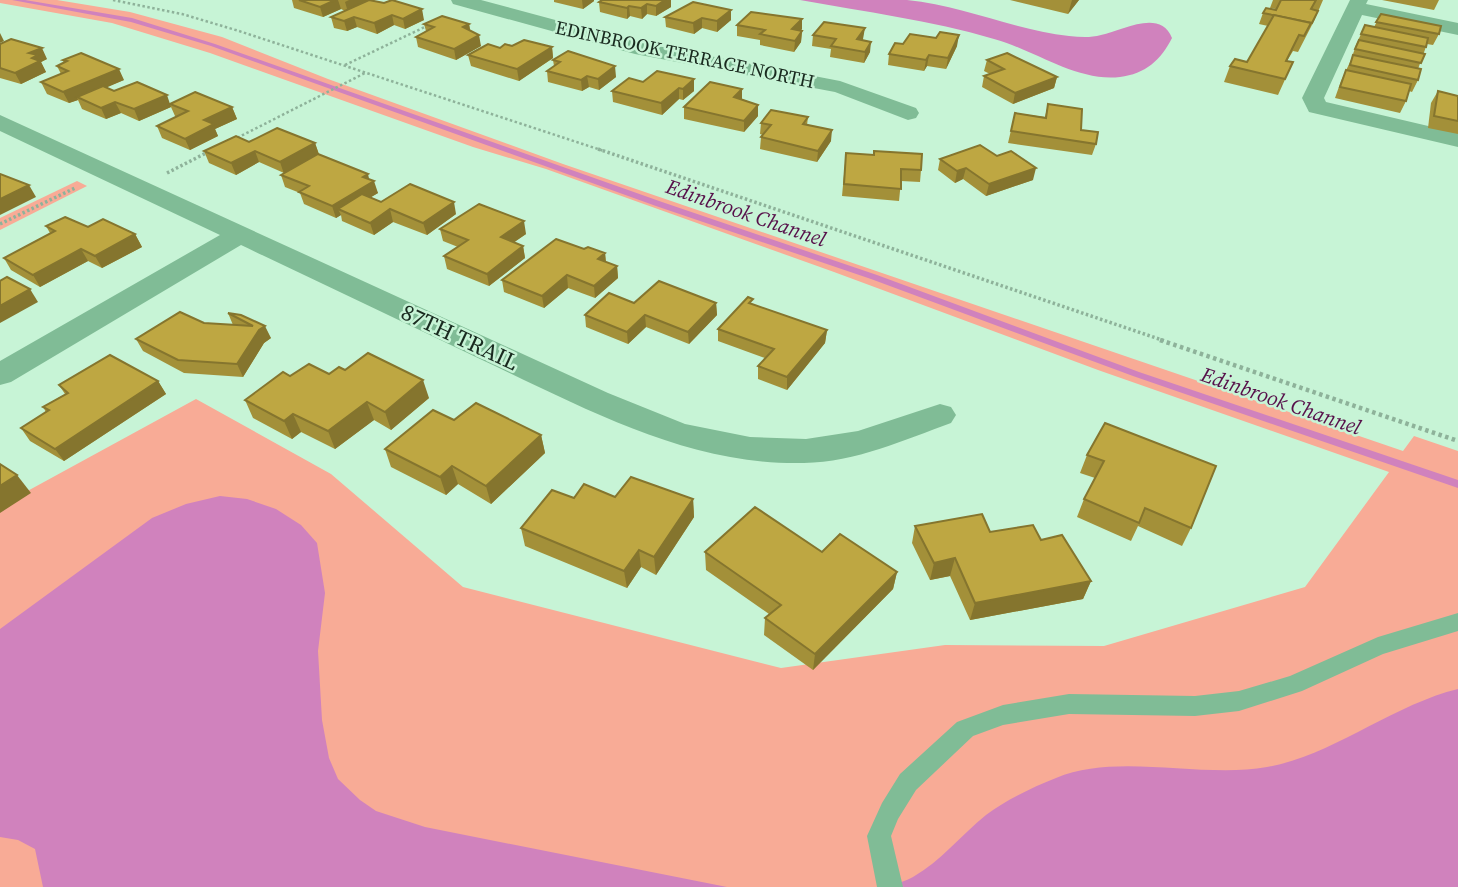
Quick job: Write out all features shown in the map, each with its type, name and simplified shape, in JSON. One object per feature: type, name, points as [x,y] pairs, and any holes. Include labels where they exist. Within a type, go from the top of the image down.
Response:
[{"type":"street","name":"EDINBROOK TERRACE NORTH","points":[[469,1],[635,48],[840,87],[908,113]]},
{"type":"street","points":[[1458,29],[1358,4],[1314,98],[1317,107],[1458,140]]},
{"type":"street","name":"87TH TRAIL","points":[[0,121],[597,401],[679,434],[750,449],[806,451],[861,443],[940,415]]},
{"type":"street","points":[[0,375],[240,235]]},
{"type":"lane","points":[[890,887],[879,836],[890,811],[908,782],[965,729],[1003,715],[1069,704],[1195,706],[1239,701],[1294,684],[1378,646],[1458,622]]},
{"type":"path","points":[[113,0],[207,21],[345,66],[670,173],[1458,441]]},
{"type":"path","points":[[345,66],[469,1]]},
{"type":"path","points":[[224,144],[365,73]]},
{"type":"path","points":[[138,187],[211,150]]},
{"type":"path","points":[[0,224],[107,172]]},
{"type":"shaded area","points":[[0,0],[57,0],[130,12],[222,37],[328,79],[563,164],[1403,451],[1414,436],[1458,451],[1458,887],[0,887],[0,506],[196,399],[331,474],[463,587],[781,668],[945,645],[1104,646],[1305,587],[1389,472],[1098,370],[546,169],[473,147],[210,53],[112,23],[0,3]]},
{"type":"shaded area","points":[[800,0],[907,0],[948,7],[1028,29],[1077,37],[1097,36],[1150,23],[1159,24],[1172,38],[1163,53],[1145,69],[1120,77],[1104,77],[1072,70],[1009,44],[970,32]]},
{"type":"shaded area","points":[[77,181],[87,186],[0,230],[0,218]]},
{"type":"shaded area","points":[[220,496],[247,499],[276,509],[301,525],[317,543],[325,593],[318,651],[322,720],[329,758],[338,779],[360,800],[376,811],[425,827],[727,887],[43,887],[35,849],[18,840],[0,837],[0,629],[152,518],[186,504]]},
{"type":"shaded area","points":[[1458,689],[1458,887],[889,887],[923,871],[994,809],[1056,778],[1106,767],[1242,770],[1267,767],[1315,752],[1409,706]]},
{"type":"building","points":[[299,0],[335,0],[320,7]]},
{"type":"building","points":[[369,0],[384,3],[392,0],[422,9],[403,19],[392,15],[374,23],[354,17],[344,21],[331,17]]},
{"type":"building","points":[[665,0],[656,6],[647,4],[641,8],[627,8],[599,2]]},
{"type":"building","points":[[1281,0],[1316,0],[1311,9],[1318,11],[1312,23],[1263,13],[1266,8],[1276,10]]},
{"type":"building","points":[[693,2],[731,10],[717,21],[702,18],[693,23],[665,17]]},
{"type":"building","points":[[751,12],[802,19],[792,29],[802,31],[795,41],[760,34],[765,30],[737,25]]},
{"type":"building","points":[[1381,14],[1441,26],[1439,34],[1376,22]]},
{"type":"building","points":[[1274,15],[1311,23],[1304,36],[1299,35],[1286,61],[1293,62],[1285,79],[1230,66],[1235,59],[1247,62]]},
{"type":"building","points":[[442,16],[469,24],[463,27],[479,35],[454,49],[416,37],[434,27],[424,24]]},
{"type":"building","points":[[824,22],[865,28],[857,39],[871,42],[865,52],[831,46],[836,39],[813,35]]},
{"type":"building","points":[[1365,25],[1428,38],[1426,47],[1361,34]]},
{"type":"building","points":[[940,32],[959,35],[948,58],[929,55],[926,60],[889,54],[895,43],[903,44],[910,34],[936,38]]},
{"type":"building","points":[[11,39],[42,48],[29,53],[38,55],[32,58],[40,61],[15,73],[0,68],[0,44]]},
{"type":"building","points":[[524,40],[552,47],[517,69],[468,55],[488,44],[500,48],[505,44],[512,46]]},
{"type":"building","points":[[1359,40],[1425,54],[1421,63],[1355,49]]},
{"type":"building","points":[[568,51],[615,66],[598,79],[587,76],[581,80],[547,71],[560,62],[553,60]]},
{"type":"building","points":[[81,53],[119,69],[63,92],[41,82],[68,71],[57,66],[67,61],[63,60]]},
{"type":"building","points":[[1007,53],[1057,77],[1015,93],[984,76],[1004,69],[987,60]]},
{"type":"building","points":[[1353,55],[1421,69],[1418,80],[1350,65]]},
{"type":"building","points":[[1346,70],[1411,84],[1406,101],[1340,87]]},
{"type":"building","points":[[657,71],[694,79],[661,103],[612,91],[629,78],[643,82]]},
{"type":"building","points":[[137,82],[167,95],[134,109],[115,102],[101,108],[77,97],[103,86],[114,91]]},
{"type":"building","points":[[710,82],[742,89],[734,97],[758,105],[744,121],[684,107]]},
{"type":"building","points":[[1438,91],[1458,96],[1458,121],[1434,116]]},
{"type":"building","points":[[195,92],[232,107],[204,120],[214,124],[185,139],[157,126],[188,111],[170,104]]},
{"type":"building","points":[[1048,104],[1082,109],[1081,130],[1098,132],[1096,144],[1011,131],[1015,113],[1046,118]]},
{"type":"building","points":[[771,110],[808,117],[803,124],[832,130],[818,151],[761,137],[771,125],[761,123]]},
{"type":"building","points":[[277,128],[315,143],[280,162],[255,151],[231,163],[204,151],[236,136],[249,142]]},
{"type":"building","points":[[980,145],[997,156],[1011,151],[1036,168],[989,184],[966,168],[957,171],[940,159]]},
{"type":"building","points":[[874,151],[922,154],[921,170],[901,169],[901,189],[844,184],[846,153],[874,155]]},
{"type":"building","points":[[318,154],[368,174],[363,177],[374,181],[332,206],[299,192],[309,186],[281,175]]},
{"type":"building","points":[[0,174],[29,185],[0,199]]},
{"type":"building","points":[[410,184],[454,202],[423,223],[390,209],[370,223],[338,209],[362,194],[381,202]]},
{"type":"building","points":[[479,204],[524,221],[501,237],[523,246],[487,274],[444,256],[468,240],[440,229]]},
{"type":"building","points":[[65,217],[88,227],[103,219],[135,234],[95,256],[81,249],[33,275],[4,258],[55,231],[46,226]]},
{"type":"building","points":[[556,239],[605,253],[598,259],[617,266],[594,286],[567,275],[542,296],[502,280]]},
{"type":"building","points":[[7,277],[30,289],[0,306],[0,281]]},
{"type":"building","points":[[659,281],[716,303],[688,332],[645,315],[627,332],[585,315],[609,293],[634,303]]},
{"type":"building","points":[[748,297],[753,299],[749,303],[827,330],[787,377],[758,366],[774,349],[718,329]]},
{"type":"building","points":[[180,312],[204,323],[253,326],[228,313],[241,315],[265,326],[259,330],[237,364],[178,360],[136,339]]},
{"type":"building","points":[[368,353],[423,380],[385,412],[367,402],[328,431],[293,414],[284,421],[245,400],[283,372],[290,376],[309,364],[329,374],[339,367],[345,370]]},
{"type":"building","points":[[110,355],[158,381],[55,449],[21,428],[49,410],[43,407],[68,393],[59,385]]},
{"type":"building","points":[[476,403],[541,435],[486,486],[452,466],[440,477],[385,449],[433,410],[454,420]]},
{"type":"building","points":[[1105,423],[1216,466],[1191,528],[1145,508],[1139,523],[1084,499],[1104,461],[1087,455]]},
{"type":"building","points":[[0,464],[17,475],[0,486]]},
{"type":"building","points":[[631,477],[693,499],[654,557],[639,550],[624,571],[521,528],[552,490],[574,498],[584,484],[615,497]]},
{"type":"building","points":[[755,507],[822,552],[840,534],[897,572],[815,654],[765,618],[781,605],[705,552]]},
{"type":"building","points":[[982,514],[990,532],[1033,525],[1041,540],[1062,535],[1091,581],[975,603],[955,558],[934,563],[915,526]]},
{"type":"waterway","name":"Edinbrook Channel","points":[[15,0],[132,20],[213,45],[659,204],[874,277],[1136,374],[1458,484]]}]
